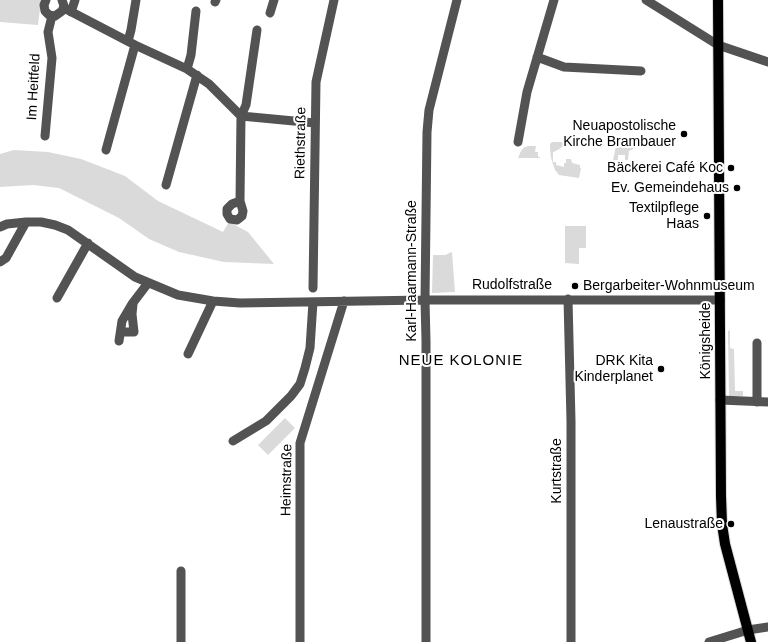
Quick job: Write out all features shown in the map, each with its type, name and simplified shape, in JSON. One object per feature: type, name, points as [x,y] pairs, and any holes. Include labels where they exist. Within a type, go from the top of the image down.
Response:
[{"type":"main road","name":"Königsheide","points":[[718,0],[721,496],[724,534],[729,562],[751,642]]},
{"type":"street","points":[[46,0],[44,5],[45,11],[52,16],[61,14],[65,7],[75,0]]},
{"type":"street","points":[[106,150],[131,43],[131,30],[136,0]]},
{"type":"street","points":[[270,13],[274,0]]},
{"type":"street","name":"Riethstraße","points":[[313,288],[316,82],[334,0]]},
{"type":"street","name":"Karl-Haarmann-Straße","points":[[426,642],[425,300],[428,120],[457,0]]},
{"type":"street","points":[[518,142],[527,92],[554,0]]},
{"type":"street","points":[[646,0],[718,45],[768,62]]},
{"type":"street","points":[[65,7],[131,43],[197,75],[209,84],[241,116],[315,123]]},
{"type":"street","points":[[187,69],[191,55],[196,11]]},
{"type":"street","name":"Im Heitfeld","points":[[45,136],[52,58],[48,32],[52,16]]},
{"type":"street","points":[[240,201],[241,116],[246,105],[257,30]]},
{"type":"street","points":[[537,57],[564,67],[641,70]]},
{"type":"street","points":[[166,185],[197,75]]},
{"type":"street","points":[[0,262],[6,258],[26,222]]},
{"type":"street","points":[[0,227],[7,224],[41,222],[68,230],[120,268],[135,277],[178,295],[213,301],[240,303],[425,300]]},
{"type":"street","points":[[57,298],[88,244]]},
{"type":"street","points":[[120,336],[122,321],[134,301],[148,283]]},
{"type":"street","name":"Kurtstraße","points":[[568,299],[571,429],[570,642]]},
{"type":"street","name":"Rudolfstraße","points":[[425,300],[720,300]]},
{"type":"street","points":[[188,354],[213,301]]},
{"type":"street","name":"Heimstraße","points":[[300,642],[300,443],[344,301]]},
{"type":"street","points":[[233,441],[266,421],[291,396],[300,384],[310,348],[313,302]]},
{"type":"street","points":[[757,343],[757,402]]},
{"type":"street","points":[[720,400],[768,402]]},
{"type":"street","points":[[181,642],[182,571]]},
{"type":"street","points":[[709,642],[748,630],[768,627]]},
{"type":"shaded area","points":[[0,0],[41,0],[38,25],[0,22]]},
{"type":"shaded area","points":[[552,142],[563,142],[563,146],[553,152],[553,162],[556,162],[556,165],[564,167],[566,159],[571,159],[572,163],[580,165],[581,168],[579,178],[559,175],[555,170],[551,158],[550,144]]},
{"type":"shaded area","points":[[528,146],[536,146],[535,152],[538,152],[538,157],[540,158],[518,158],[523,148]]},
{"type":"shaded area","points":[[616,146],[633,146],[633,149],[629,151],[628,160],[625,160],[625,155],[618,155],[618,160],[613,160]]},
{"type":"shaded area","points":[[14,150],[48,152],[81,159],[125,176],[158,201],[223,232],[229,222],[248,232],[274,264],[224,262],[179,252],[149,239],[119,218],[59,188],[33,185],[0,187],[0,154]]},
{"type":"shaded area","points":[[565,226],[586,226],[586,248],[579,248],[579,264],[565,263]]},
{"type":"shaded area","points":[[452,252],[455,292],[432,293],[433,255],[445,255]]},
{"type":"shaded area","points":[[730,330],[730,348],[734,349],[735,391],[743,391],[743,396],[729,396],[728,331]]},
{"type":"shaded area","points":[[285,418],[295,428],[268,455],[258,445]]},
{"type":"place","name":"Neuapostolische Kirche Brambauer","points":[[684,134]]},
{"type":"place","name":"Bäckerei Café Koc","points":[[731,168]]},
{"type":"place","name":"Ev. Gemeindehaus","points":[[737,188]]},
{"type":"place","name":"Textilpflege Haas","points":[[707,216]]},
{"type":"place","name":"Bergarbeiter-Wohnmuseum","points":[[575,286]]},
{"type":"place","name":"DRK Kita Kinderplanet","points":[[661,369]]},
{"type":"place","name":"Lenaustraße","points":[[731,524]]},
{"type":"district","name":"NEUE KOLONIE","points":[[461,361]]}]
